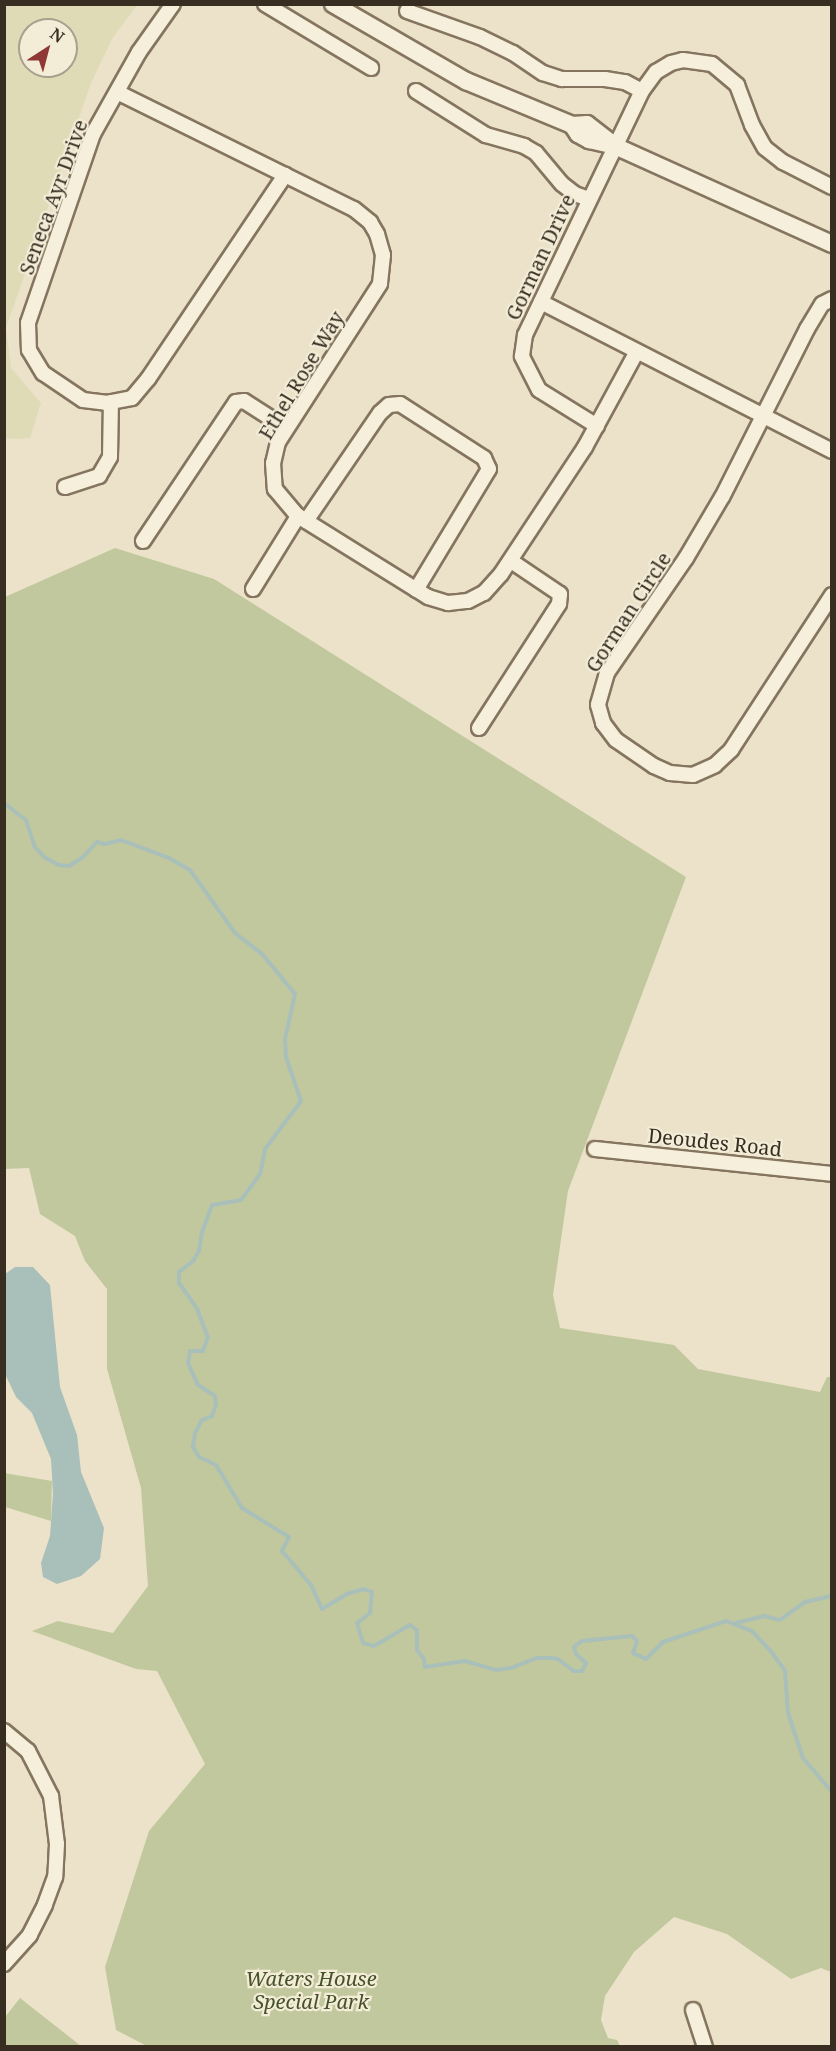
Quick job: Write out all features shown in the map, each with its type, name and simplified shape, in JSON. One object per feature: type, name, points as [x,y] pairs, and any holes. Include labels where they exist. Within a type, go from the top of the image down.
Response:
[{"type":"street","name":"Seneca Ayr Drive","points":[[173,4],[139,52],[93,134],[28,323],[29,350],[43,373],[83,400],[111,402],[132,398],[148,379],[285,175]]},
{"type":"street","points":[[265,4],[371,68]]},
{"type":"street","points":[[333,4],[466,81],[572,125],[587,124],[615,146],[831,244]]},
{"type":"street","points":[[407,11],[480,37],[513,53],[543,73],[562,79],[605,79],[625,82],[642,91]]},
{"type":"street","name":"Gorman Drive","points":[[597,426],[540,390],[529,374],[522,356],[525,334],[642,91],[656,72],[670,63],[683,60],[712,64],[737,85],[752,125],[765,148],[783,162],[831,187]]},
{"type":"street","points":[[416,91],[486,135],[524,146],[536,153],[562,184],[575,194],[589,200]]},
{"type":"street","name":"Ethel Rose Way","points":[[117,92],[354,209],[370,222],[377,234],[383,255],[380,284],[278,442],[273,463],[275,489],[302,518],[428,597],[448,603],[468,601],[484,592],[511,561],[597,426],[636,353]]},
{"type":"street","name":"Gorman Circle","points":[[831,299],[822,304],[816,312],[722,497],[607,673],[598,705],[603,723],[616,740],[654,766],[670,773],[693,775],[715,765],[731,750],[831,595]]},
{"type":"street","points":[[540,302],[831,451]]},
{"type":"street","points":[[65,487],[99,476],[110,457],[111,402]]},
{"type":"street","points":[[143,541],[236,402],[251,406],[286,429]]},
{"type":"street","points":[[252,589],[380,412],[389,405],[400,404],[484,458],[489,469],[416,590]]},
{"type":"street","points":[[479,728],[559,604],[560,594],[511,561]]},
{"type":"street","name":"Deoudes Road","points":[[595,1149],[831,1174]]},
{"type":"street","points":[[4,1731],[28,1751],[51,1796],[57,1844],[55,1877],[45,1905],[30,1935],[4,1964]]},
{"type":"street","points":[[693,2010],[705,2046]]},
{"type":"shaded area","points":[[4,5],[137,5],[112,39],[91,83],[6,328],[11,368],[41,403],[30,438],[4,438]]},
{"type":"green space","name":"Waters House Special Park","points":[[115,548],[214,579],[686,877],[568,1191],[553,1295],[560,1328],[674,1345],[698,1369],[820,1392],[827,1377],[831,1377],[831,1972],[821,1968],[791,1979],[727,1934],[674,1917],[634,1952],[605,1996],[601,2020],[608,2038],[617,2040],[620,2046],[147,2046],[116,2030],[105,1967],[149,1831],[205,1764],[157,1671],[136,1669],[32,1631],[58,1621],[113,1633],[148,1586],[141,1488],[107,1369],[107,1289],[85,1261],[75,1236],[40,1214],[29,1168],[4,1169],[5,597]]},
{"type":"green space","points":[[4,1473],[52,1481],[51,1521],[5,1507]]},
{"type":"green space","points":[[20,1998],[81,2046],[5,2046],[5,2017]]},
{"type":"water","points":[[15,1267],[33,1267],[50,1285],[60,1387],[77,1435],[81,1472],[104,1528],[100,1559],[81,1576],[57,1584],[43,1577],[41,1563],[50,1536],[53,1494],[51,1459],[32,1413],[16,1397],[5,1374],[5,1274]]},
{"type":"waterway","points":[[4,803],[26,820],[35,847],[44,857],[59,865],[69,866],[82,858],[97,842],[105,844],[121,840],[169,858],[190,870],[235,933],[263,955],[295,994],[285,1039],[286,1057],[301,1101],[265,1149],[260,1174],[241,1200],[212,1205],[202,1232],[199,1251],[193,1261],[179,1272],[179,1283],[197,1309],[208,1337],[203,1351],[190,1351],[188,1363],[198,1385],[215,1396],[216,1404],[212,1416],[202,1420],[195,1433],[193,1447],[199,1457],[216,1465],[242,1508],[289,1537],[282,1551],[311,1585],[322,1609],[347,1594],[363,1589],[372,1592],[370,1613],[357,1623],[363,1643],[374,1646],[410,1625],[417,1630],[417,1650],[424,1659],[425,1667],[465,1661],[496,1670],[511,1668],[537,1658],[551,1658],[558,1659],[574,1671],[582,1671],[586,1663],[576,1654],[574,1647],[582,1641],[632,1636],[637,1641],[633,1653],[646,1659],[663,1642],[726,1621],[752,1631],[785,1671],[788,1713],[803,1758],[832,1792]]},
{"type":"waterway","points":[[736,1623],[764,1616],[780,1620],[805,1602],[832,1596]]}]
